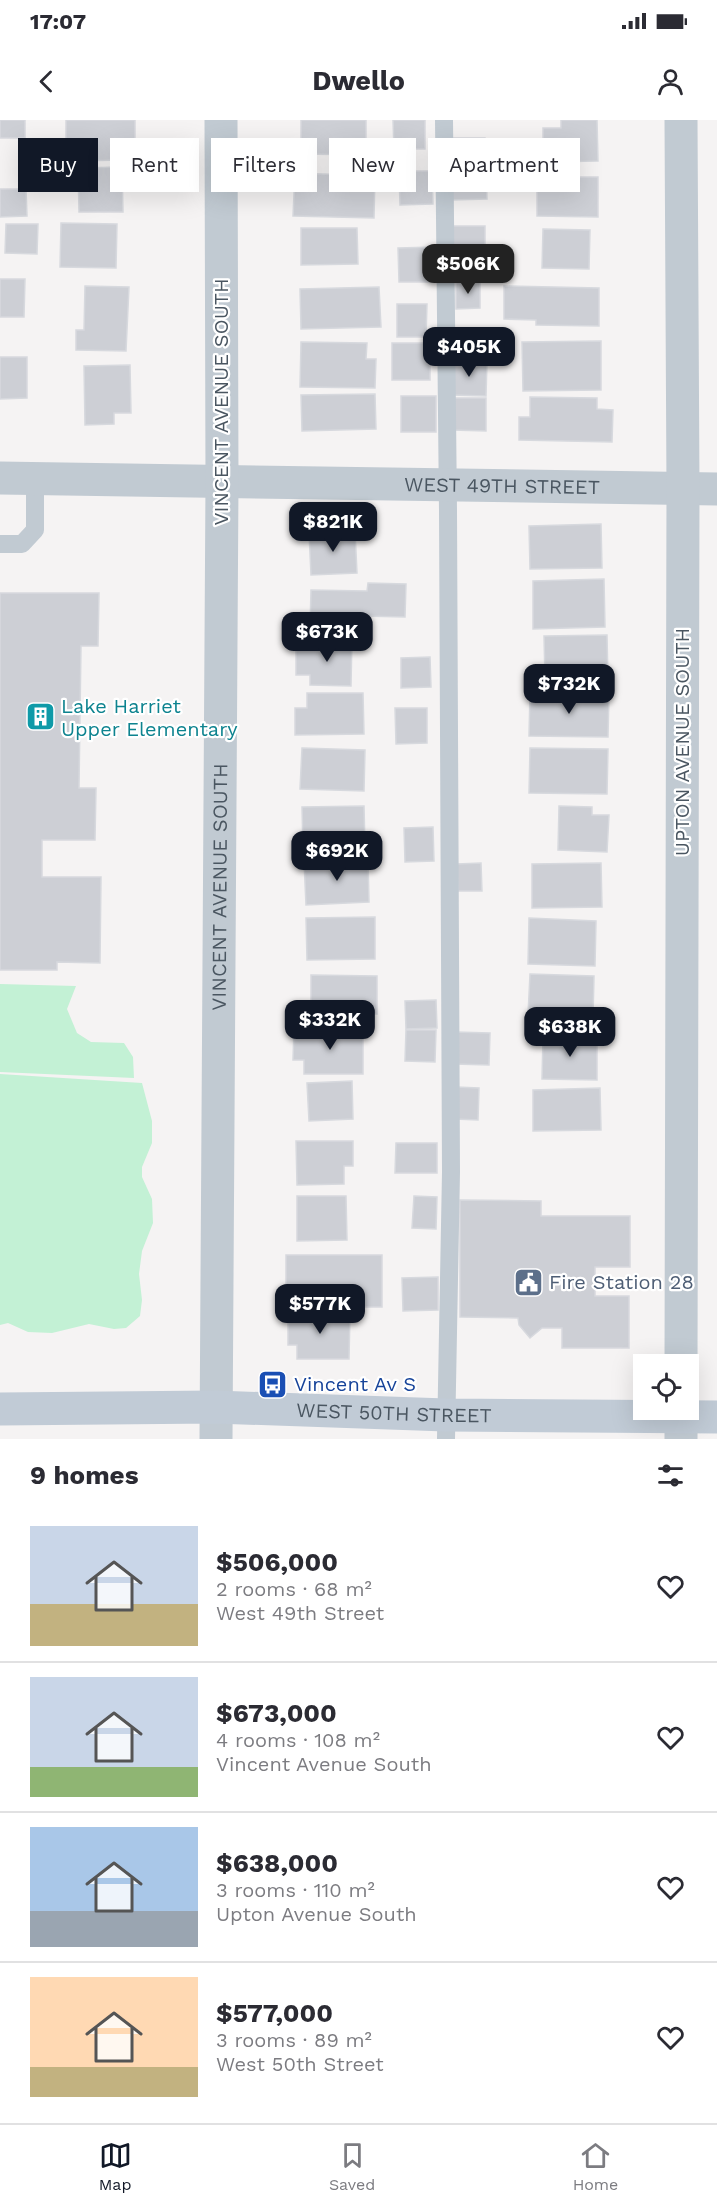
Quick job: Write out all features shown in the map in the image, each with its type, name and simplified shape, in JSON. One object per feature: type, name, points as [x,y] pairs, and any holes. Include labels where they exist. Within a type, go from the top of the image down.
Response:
[{"type":"main road","name":"WEST 50TH STREET","points":[[0,1409],[216,1423],[446,1427],[681,1422],[717,1418]]},
{"type":"street","name":"VINCENT AVENUE SOUTH","points":[[216,1423],[222,482],[221,120]]},
{"type":"street","name":"UPTON AVENUE SOUTH","points":[[681,120],[683,488],[681,1354]]},
{"type":"street","name":"WEST 49TH STREET","points":[[0,478],[717,489]]},
{"type":"lane","points":[[444,120],[451,1172],[446,1427]]},
{"type":"lane","points":[[0,544],[22,544],[35,530],[35,479]]},
{"type":"green space","points":[[0,984],[76,986],[67,1009],[77,1033],[91,1042],[124,1043],[133,1057],[134,1078],[0,1072]]},
{"type":"green space","points":[[0,1074],[142,1083],[152,1121],[152,1143],[142,1167],[142,1177],[152,1199],[153,1223],[142,1251],[139,1274],[142,1300],[140,1316],[126,1328],[114,1329],[89,1324],[52,1333],[28,1332],[8,1323],[0,1325]]},
{"type":"building","points":[[0,120],[25,120],[25,138],[0,138]]},
{"type":"building","points":[[66,120],[135,120],[135,138],[110,138],[110,160],[98,160],[98,138],[66,138]]},
{"type":"building","points":[[301,120],[366,120],[366,138],[329,138],[329,154],[317,154],[317,138],[301,138]]},
{"type":"building","points":[[393,120],[425,120],[425,149],[416,149],[416,138],[394,138]]},
{"type":"building","points":[[561,120],[597,120],[598,161],[580,161],[580,138],[543,138],[543,128],[561,128]]},
{"type":"building","points":[[110,167],[110,192],[123,192],[123,212],[79,212],[79,192],[98,192],[98,168]]},
{"type":"building","points":[[416,171],[428,171],[428,192],[433,192],[433,204],[400,205],[400,192],[416,192]]},
{"type":"building","points":[[317,174],[329,174],[329,192],[375,192],[374,218],[293,216],[294,192],[317,192]]},
{"type":"building","points":[[580,177],[598,177],[598,217],[537,216],[537,192],[580,192]]},
{"type":"building","points":[[0,189],[18,189],[18,192],[26,192],[27,216],[0,217]]},
{"type":"building","points":[[452,192],[487,192],[487,199],[452,200]]},
{"type":"building","points":[[61,223],[117,224],[116,268],[60,267]]},
{"type":"building","points":[[6,224],[38,224],[37,254],[5,253]]},
{"type":"building","points":[[450,226],[485,226],[485,256],[451,257]]},
{"type":"building","points":[[301,228],[357,228],[358,264],[301,265]]},
{"type":"building","points":[[543,229],[590,230],[589,269],[542,268]]},
{"type":"building","points":[[434,247],[434,282],[399,282],[398,248]]},
{"type":"building","points":[[0,279],[25,279],[24,317],[0,317]]},
{"type":"building","points":[[480,281],[480,308],[456,309],[456,282]]},
{"type":"building","points":[[85,286],[129,287],[126,351],[76,350],[76,330],[84,330]]},
{"type":"building","points":[[504,286],[599,288],[599,326],[536,325],[536,320],[504,319]]},
{"type":"building","points":[[379,287],[381,327],[301,329],[300,289]]},
{"type":"building","points":[[397,304],[427,304],[426,337],[397,337]]},
{"type":"building","points":[[601,341],[601,390],[523,391],[522,342]]},
{"type":"building","points":[[301,342],[367,343],[366,359],[376,359],[375,388],[300,387]]},
{"type":"building","points":[[392,343],[430,343],[430,380],[392,380]]},
{"type":"building","points":[[0,357],[27,357],[27,398],[0,399]]},
{"type":"building","points":[[452,361],[487,361],[486,396],[451,395]]},
{"type":"building","points":[[130,365],[131,413],[114,413],[114,424],[85,425],[84,366]]},
{"type":"building","points":[[375,394],[376,429],[302,431],[301,395]]},
{"type":"building","points":[[401,396],[436,396],[436,432],[401,432]]},
{"type":"building","points":[[530,397],[597,398],[597,409],[613,410],[612,442],[519,440],[519,417],[530,417]]},
{"type":"building","points":[[452,398],[486,398],[486,431],[452,430]]},
{"type":"building","points":[[601,524],[602,568],[530,569],[529,526]]},
{"type":"building","points":[[355,531],[357,573],[311,575],[309,532]]},
{"type":"building","points":[[604,579],[605,627],[533,629],[533,581]]},
{"type":"building","points":[[368,583],[406,584],[405,617],[362,616],[362,630],[310,629],[311,590],[367,591]]},
{"type":"building","name":"Lake Harriet Upper Elementary","points":[[0,593],[99,593],[98,646],[81,646],[79,788],[96,788],[95,840],[42,840],[42,877],[101,877],[100,963],[57,962],[57,970],[0,970]]},
{"type":"building","points":[[607,635],[608,680],[545,680],[544,636]]},
{"type":"building","points":[[324,638],[352,638],[351,686],[310,685],[310,675],[296,675],[296,650],[324,650]]},
{"type":"building","points":[[430,657],[431,687],[401,688],[401,658]]},
{"type":"building","points":[[307,693],[363,693],[364,734],[295,735],[295,708],[307,708]]},
{"type":"building","points":[[530,693],[609,694],[608,737],[529,736]]},
{"type":"building","points":[[395,708],[427,708],[427,743],[396,744]]},
{"type":"building","points":[[302,748],[365,750],[364,791],[300,789]]},
{"type":"building","points":[[530,748],[608,749],[607,794],[529,793]]},
{"type":"building","points":[[364,806],[365,847],[303,849],[302,807]]},
{"type":"building","points":[[559,806],[592,807],[592,815],[609,815],[607,852],[558,850]]},
{"type":"building","points":[[433,827],[434,861],[405,862],[404,828]]},
{"type":"building","points":[[368,859],[369,902],[306,905],[304,861]]},
{"type":"building","points":[[481,863],[482,891],[458,891],[457,864]]},
{"type":"building","points":[[601,863],[602,907],[532,908],[532,864]]},
{"type":"building","points":[[375,917],[375,959],[307,960],[306,918]]},
{"type":"building","points":[[529,918],[596,921],[595,966],[528,964]]},
{"type":"building","points":[[530,974],[594,976],[593,1017],[528,1015]]},
{"type":"building","points":[[311,975],[377,976],[377,1014],[311,1013]]},
{"type":"building","points":[[436,1000],[437,1028],[406,1029],[405,1001]]},
{"type":"building","points":[[294,1028],[363,1029],[363,1074],[304,1074],[304,1060],[293,1060]]},
{"type":"building","points":[[406,1030],[436,1030],[435,1062],[405,1061]]},
{"type":"building","points":[[455,1032],[490,1033],[489,1065],[454,1064]]},
{"type":"building","points":[[543,1036],[597,1036],[597,1080],[542,1079]]},
{"type":"building","points":[[352,1081],[353,1119],[309,1121],[307,1083]]},
{"type":"building","points":[[456,1087],[479,1088],[478,1120],[455,1119]]},
{"type":"building","points":[[600,1088],[601,1130],[533,1131],[533,1090]]},
{"type":"building","points":[[296,1141],[353,1141],[353,1166],[344,1166],[344,1184],[297,1185]]},
{"type":"building","points":[[396,1143],[437,1143],[437,1173],[395,1173]]},
{"type":"building","points":[[297,1196],[346,1196],[347,1240],[297,1241]]},
{"type":"building","points":[[414,1196],[437,1197],[436,1229],[412,1228]]},
{"type":"building","name":"Fire Station 28","points":[[460,1200],[541,1201],[541,1216],[630,1216],[630,1267],[595,1267],[595,1296],[629,1296],[629,1348],[562,1348],[562,1328],[542,1328],[530,1338],[519,1325],[518,1318],[460,1317]]},
{"type":"building","points":[[286,1255],[382,1255],[382,1307],[286,1307]]},
{"type":"building","points":[[438,1277],[438,1310],[403,1311],[402,1278]]},
{"type":"building","points":[[288,1313],[350,1314],[349,1359],[297,1359],[297,1345],[288,1345]]},
{"type":"place","name":"Lake Harriet Upper Elementary","points":[[40,717]]},
{"type":"place","name":"Fire Station 28","points":[[528,1282]]},
{"type":"place","name":"Vincent Av S","points":[[273,1384]]}]
